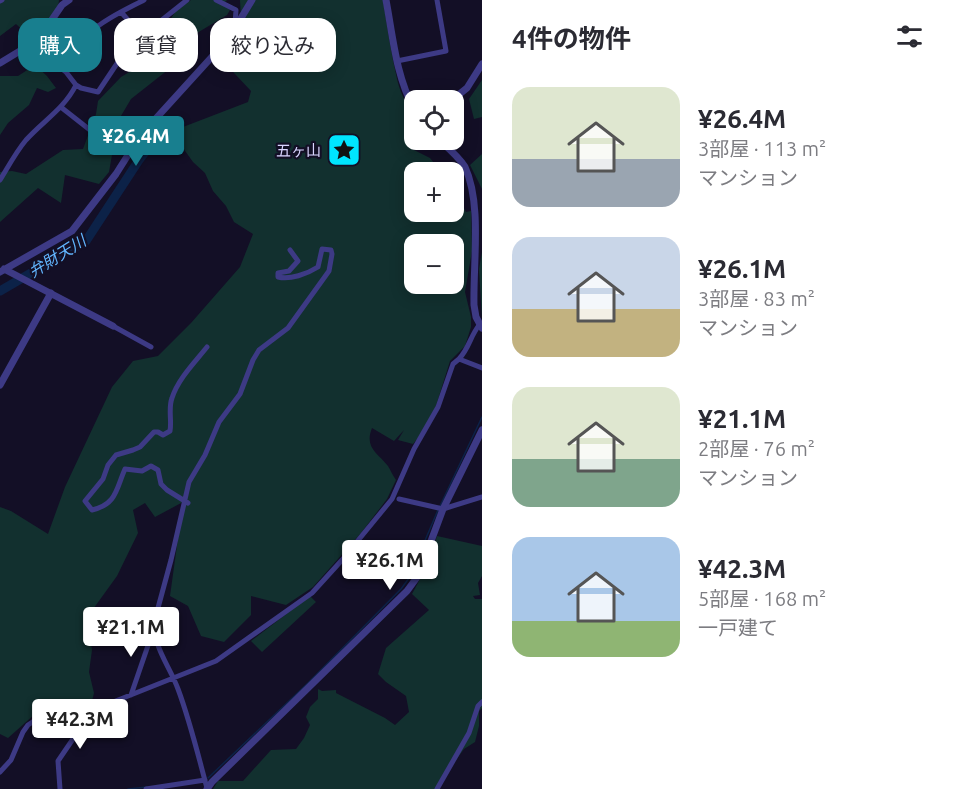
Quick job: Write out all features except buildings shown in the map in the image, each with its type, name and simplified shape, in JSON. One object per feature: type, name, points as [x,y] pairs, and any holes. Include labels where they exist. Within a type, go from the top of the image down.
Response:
[{"type":"street","points":[[53,18],[62,5],[69,0]]},
{"type":"street","points":[[102,24],[144,0]]},
{"type":"street","points":[[164,18],[187,0]]},
{"type":"street","points":[[216,0],[236,10],[236,18]]},
{"type":"street","points":[[241,18],[252,0]]},
{"type":"street","points":[[386,0],[405,90]]},
{"type":"street","points":[[397,61],[446,51],[437,0]]},
{"type":"street","points":[[122,12],[127,18]]},
{"type":"street","points":[[0,63],[18,52]]},
{"type":"street","points":[[1,269],[72,231],[116,174],[140,136],[210,59]]},
{"type":"street","points":[[464,90],[482,64]]},
{"type":"street","points":[[64,72],[81,88],[98,92],[114,68]]},
{"type":"street","points":[[0,180],[25,141],[62,108],[76,85]]},
{"type":"street","points":[[62,108],[90,130]]},
{"type":"street","points":[[0,772],[9,761],[23,732],[34,721],[41,719],[61,723],[70,721],[216,661],[312,593],[392,499],[405,468],[438,407],[453,364],[470,345],[474,332],[481,326],[474,305],[478,206],[473,183],[464,165],[449,150]]},
{"type":"street","points":[[130,696],[154,629],[189,482],[205,455],[219,422],[240,394],[259,350],[288,328],[329,271],[331,250],[322,249],[318,267],[312,271],[289,278],[278,277],[278,273],[289,271],[298,261],[290,250]]},
{"type":"street","points":[[1,269],[12,272],[151,347]]},
{"type":"street","points":[[0,385],[51,293]]},
{"type":"street","points":[[186,502],[161,484],[158,470],[151,466],[142,471],[125,469],[114,498],[106,505],[92,510],[85,501],[103,479],[108,465],[116,455],[140,447],[154,432],[163,435],[170,431],[171,400],[174,393],[207,347]]},
{"type":"street","points":[[459,359],[482,368]]},
{"type":"street","points":[[146,789],[206,786],[407,591],[418,576],[443,509],[482,430]]},
{"type":"street","points":[[399,499],[443,509],[482,497]]},
{"type":"street","points":[[154,629],[158,648],[174,679],[186,714],[206,786]]},
{"type":"street","points":[[437,789],[469,733],[478,706],[482,702]]},
{"type":"street","points":[[60,789],[58,761],[93,710]]},
{"type":"street","points":[[0,759],[9,761]]},
{"type":"green space","points":[[0,0],[59,0],[52,18],[18,18],[18,26],[16,24],[0,36]]},
{"type":"green space","points":[[191,0],[227,0],[224,3],[230,10],[222,18],[210,18],[210,25],[198,32],[198,18],[171,18],[175,12]]},
{"type":"green space","points":[[240,0],[383,0],[397,79],[404,98],[404,150],[414,150],[433,162],[404,162],[404,222],[464,222],[464,208],[466,212],[471,211],[472,251],[465,292],[471,327],[465,346],[450,361],[431,422],[413,444],[398,440],[404,430],[394,441],[372,428],[371,445],[396,480],[387,499],[361,533],[313,587],[286,605],[251,596],[251,615],[224,642],[201,636],[188,606],[170,596],[183,502],[155,517],[145,503],[133,510],[138,533],[117,576],[91,612],[89,632],[92,650],[89,672],[94,693],[90,709],[62,720],[35,714],[8,738],[0,734],[0,507],[11,511],[48,534],[65,487],[112,387],[133,361],[158,356],[191,323],[240,267],[253,234],[234,222],[226,206],[213,191],[205,173],[183,148],[183,127],[248,102],[251,91],[233,72],[336,72],[336,18],[241,18]]},
{"type":"green space","points":[[24,72],[43,72],[56,88],[48,92],[37,88],[29,105],[8,123],[0,135],[0,76],[18,76]]},
{"type":"green space","points":[[129,72],[165,72],[131,99],[118,121],[109,172],[99,184],[65,175],[61,203],[38,188],[0,222],[0,172],[12,171],[26,174],[63,150],[83,149],[96,114],[98,101],[121,77]]},
{"type":"green space","points":[[482,80],[482,117],[474,119],[469,99]]},
{"type":"green space","points":[[482,154],[482,189],[470,165]]},
{"type":"green space","points":[[482,252],[482,319],[479,269]]},
{"type":"green space","points":[[437,536],[482,546],[482,576],[478,583],[480,595],[473,596],[475,599],[482,599],[482,708],[479,711],[479,726],[475,742],[464,749],[435,789],[213,789],[218,781],[243,781],[271,750],[296,749],[310,725],[306,717],[310,707],[318,699],[318,689],[336,690],[336,693],[395,725],[409,712],[406,696],[378,674],[386,648],[429,610],[412,594],[426,568]]},
{"type":"green space","points":[[310,596],[316,602],[262,652],[251,641]]},
{"type":"waterway","name":"弁財天川","points":[[0,291],[86,241],[139,160],[167,124]]},
{"type":"waterway","points":[[440,506],[482,417]]},
{"type":"waterway","points":[[208,778],[308,683],[401,589],[409,578],[438,510]]},
{"type":"waterway","points":[[128,789],[147,787]]},
{"type":"place","name":"五ヶ山","points":[[344,150]]}]
